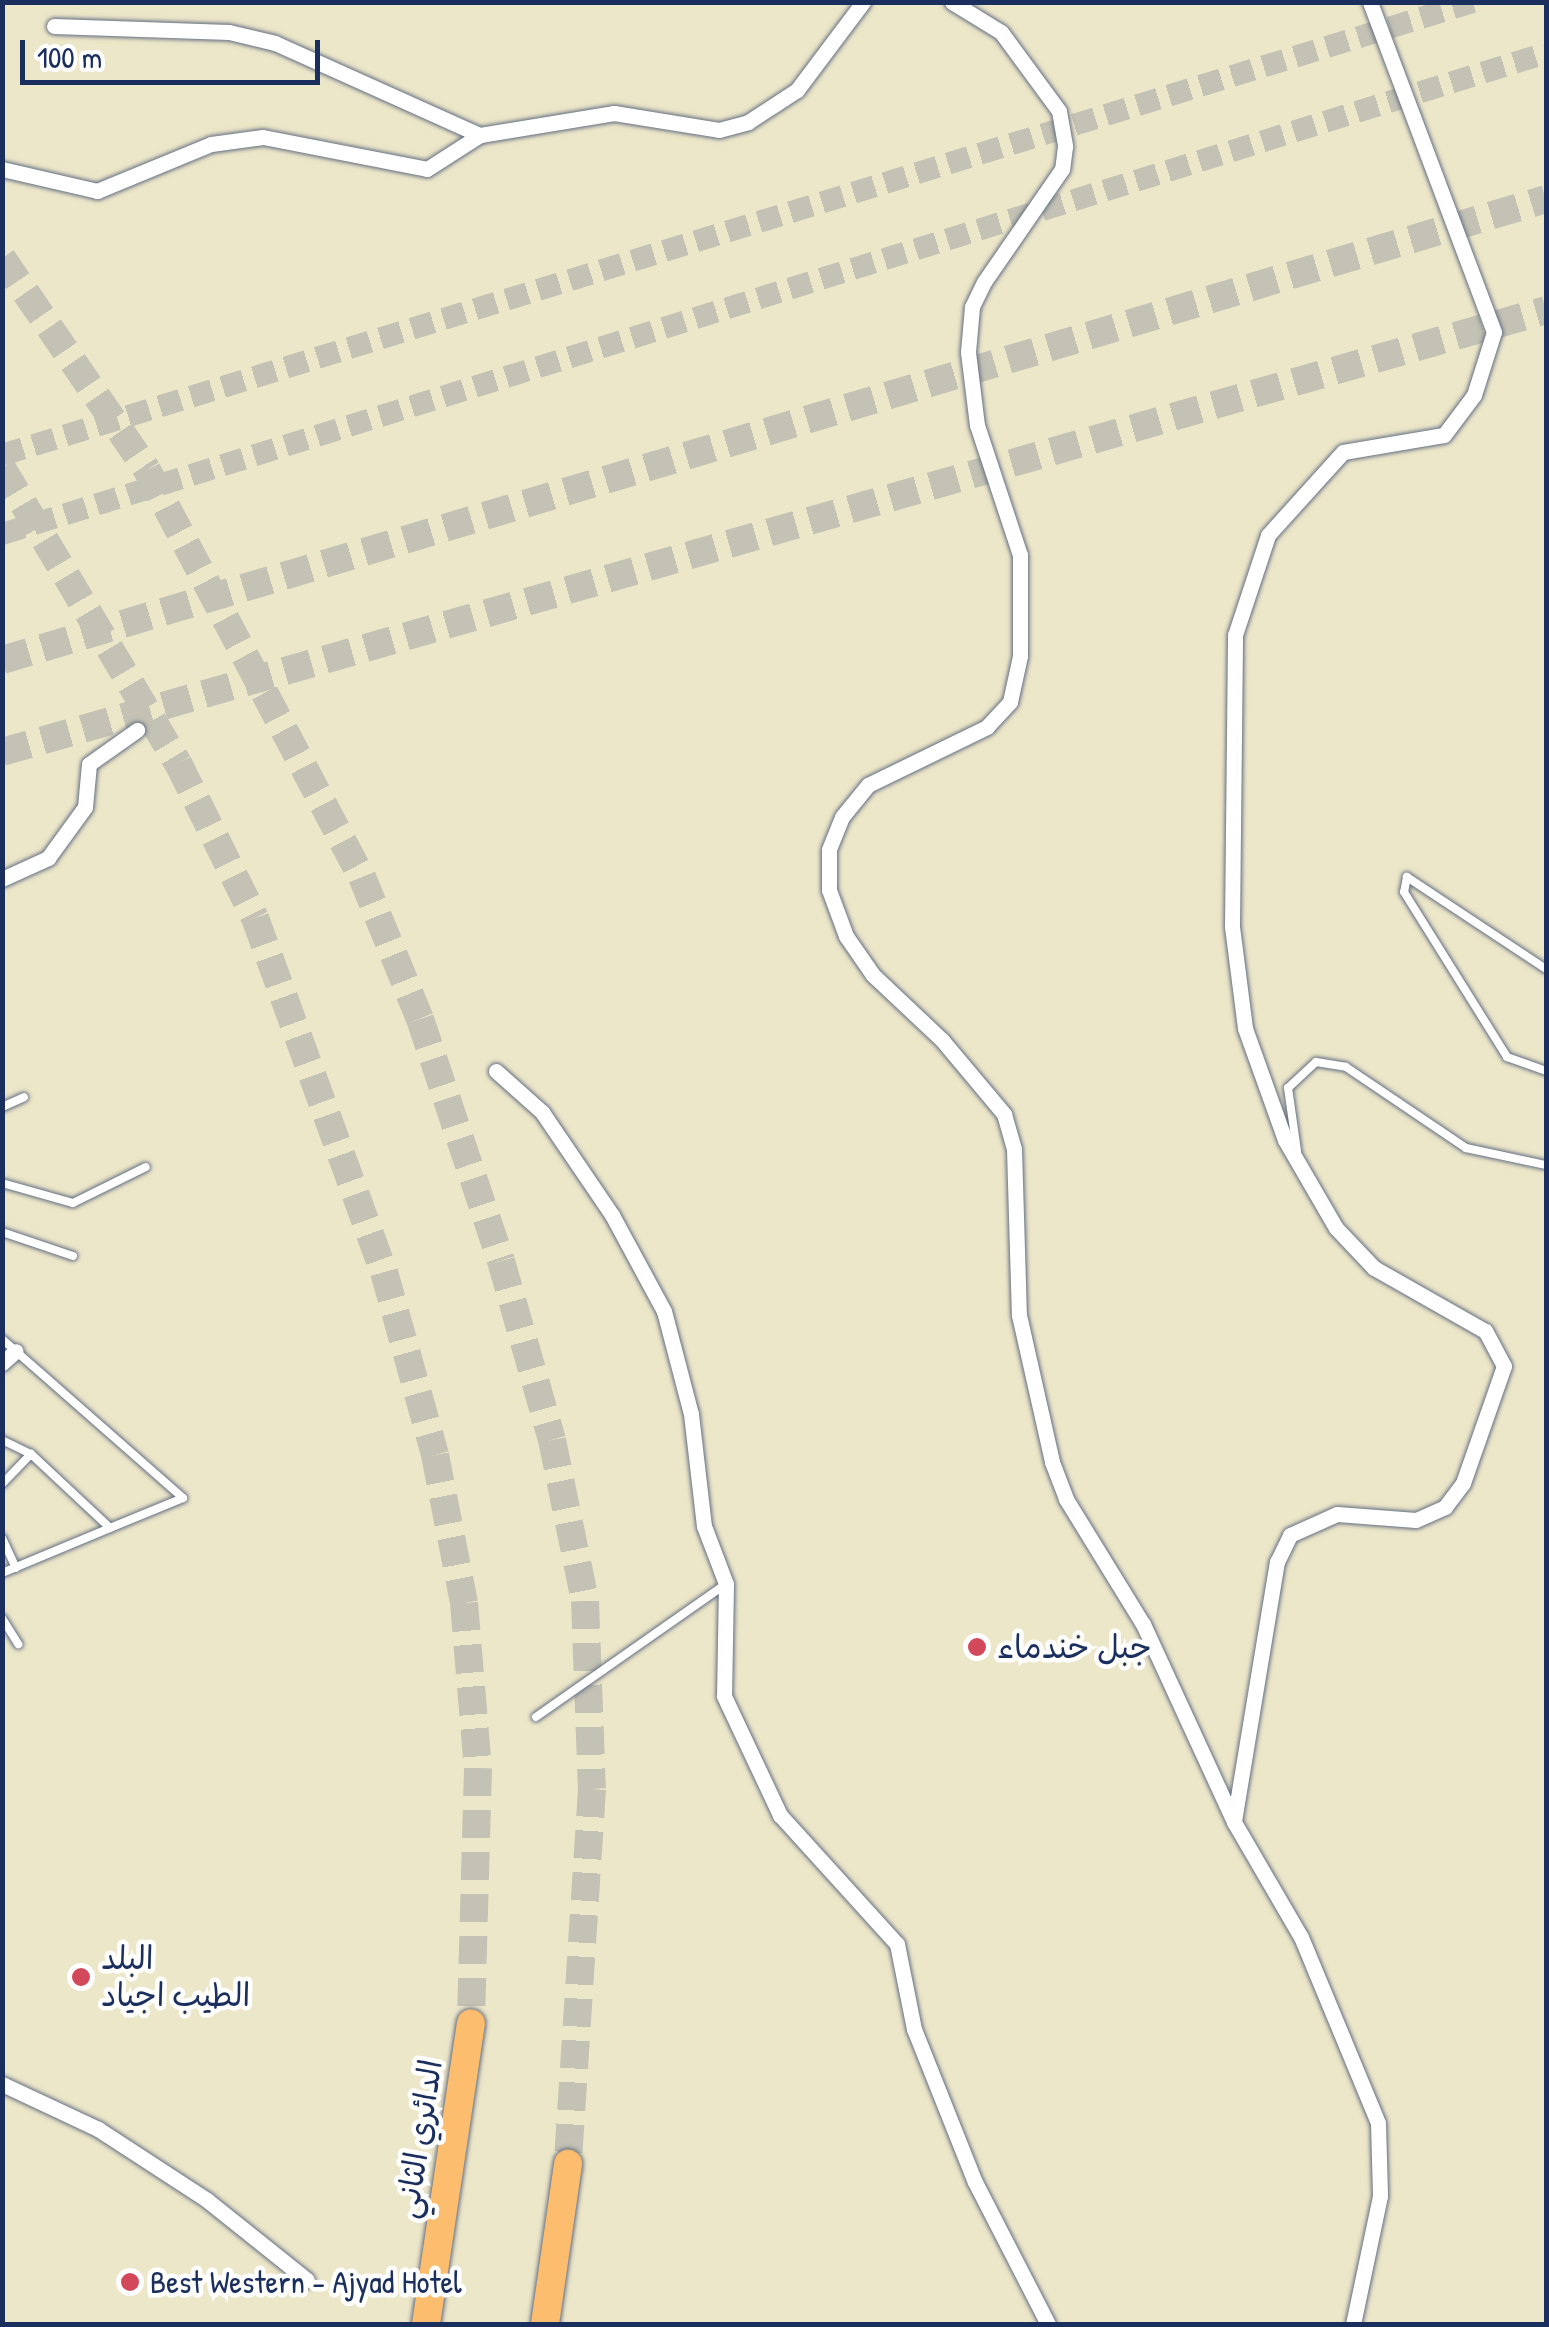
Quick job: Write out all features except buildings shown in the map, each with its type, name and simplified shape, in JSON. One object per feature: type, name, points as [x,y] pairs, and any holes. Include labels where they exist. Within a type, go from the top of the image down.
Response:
[{"type":"highway","name":"الدائري الثاني","points":[[426,2324],[471,2023]]},
{"type":"highway","points":[[545,2324],[568,2164]]},
{"type":"street","points":[[2,170],[97,191],[211,144],[263,137],[427,169],[480,136],[614,113],[688,130],[748,122],[820,67],[863,2]]},
{"type":"street","points":[[952,2],[1001,32],[1059,110],[1065,146],[1062,169],[984,282],[969,337],[977,426],[1020,555],[1020,656],[1010,702],[988,726],[868,786],[851,806],[829,850],[829,890],[846,936],[872,975],[942,1040],[1004,1114],[1014,1149],[1018,1315],[1052,1462],[1066,1499],[1143,1624],[1234,1822],[1301,1937],[1378,2123],[1380,2196],[1354,2324]]},
{"type":"street","points":[[1234,1822],[1277,1562],[1290,1535],[1336,1514],[1416,1520],[1444,1507],[1463,1483],[1504,1366],[1485,1332],[1374,1268],[1336,1228],[1300,1165],[1245,1028],[1232,926],[1235,635],[1268,534],[1312,479],[1342,452],[1444,435],[1474,395],[1494,332],[1370,2]]},
{"type":"street","points":[[54,26],[229,32],[276,43],[480,136]]},
{"type":"street","points":[[2,879],[48,858],[85,808],[89,764],[137,730]]},
{"type":"street","points":[[496,1070],[542,1112],[612,1214],[664,1311],[691,1414],[704,1526],[726,1584],[724,1696],[780,1815],[898,1944],[914,2029],[975,2182],[1048,2324]]},
{"type":"street","points":[[2,1363],[16,1351]]},
{"type":"street","points":[[2,2084],[98,2129],[206,2200],[308,2280]]},
{"type":"lane","points":[[1546,969],[1407,877],[1404,892],[1507,1056],[1546,1072]]},
{"type":"lane","points":[[1300,1165],[1288,1088],[1316,1062],[1346,1066],[1466,1148],[1546,1165]]},
{"type":"lane","points":[[2,1108],[24,1097]]},
{"type":"lane","points":[[2,1183],[73,1203],[146,1167]]},
{"type":"lane","points":[[2,1232],[73,1256]]},
{"type":"lane","points":[[2,1338],[183,1498],[2,1574]]},
{"type":"lane","points":[[2,1440],[31,1454],[110,1528]]},
{"type":"lane","points":[[2,1484],[31,1454]]},
{"type":"lane","points":[[2,1538],[16,1568]]},
{"type":"lane","points":[[536,1718],[726,1584]]},
{"type":"lane","points":[[2,1618],[18,1644]]},
{"type":"tunnel","points":[[2,455],[1473,2]]},
{"type":"tunnel","points":[[2,534],[1546,53]]},
{"type":"tunnel","points":[[2,660],[1546,199]]},
{"type":"tunnel","points":[[2,258],[147,470],[362,877],[420,1019],[501,1261],[552,1440],[585,1601],[592,1789],[568,2164]]},
{"type":"tunnel","points":[[2,752],[1546,310]]},
{"type":"tunnel","points":[[2,468],[178,763],[255,918],[384,1272],[435,1455],[464,1603],[478,1768],[471,2023]]},
{"type":"place","name":"جبل خندماء","points":[[977,1647]]},
{"type":"place","name":"البلد الطيب اجياد","points":[[81,1977]]},
{"type":"place","name":"Best Western - Ajyad Hotel","points":[[130,2282]]}]
